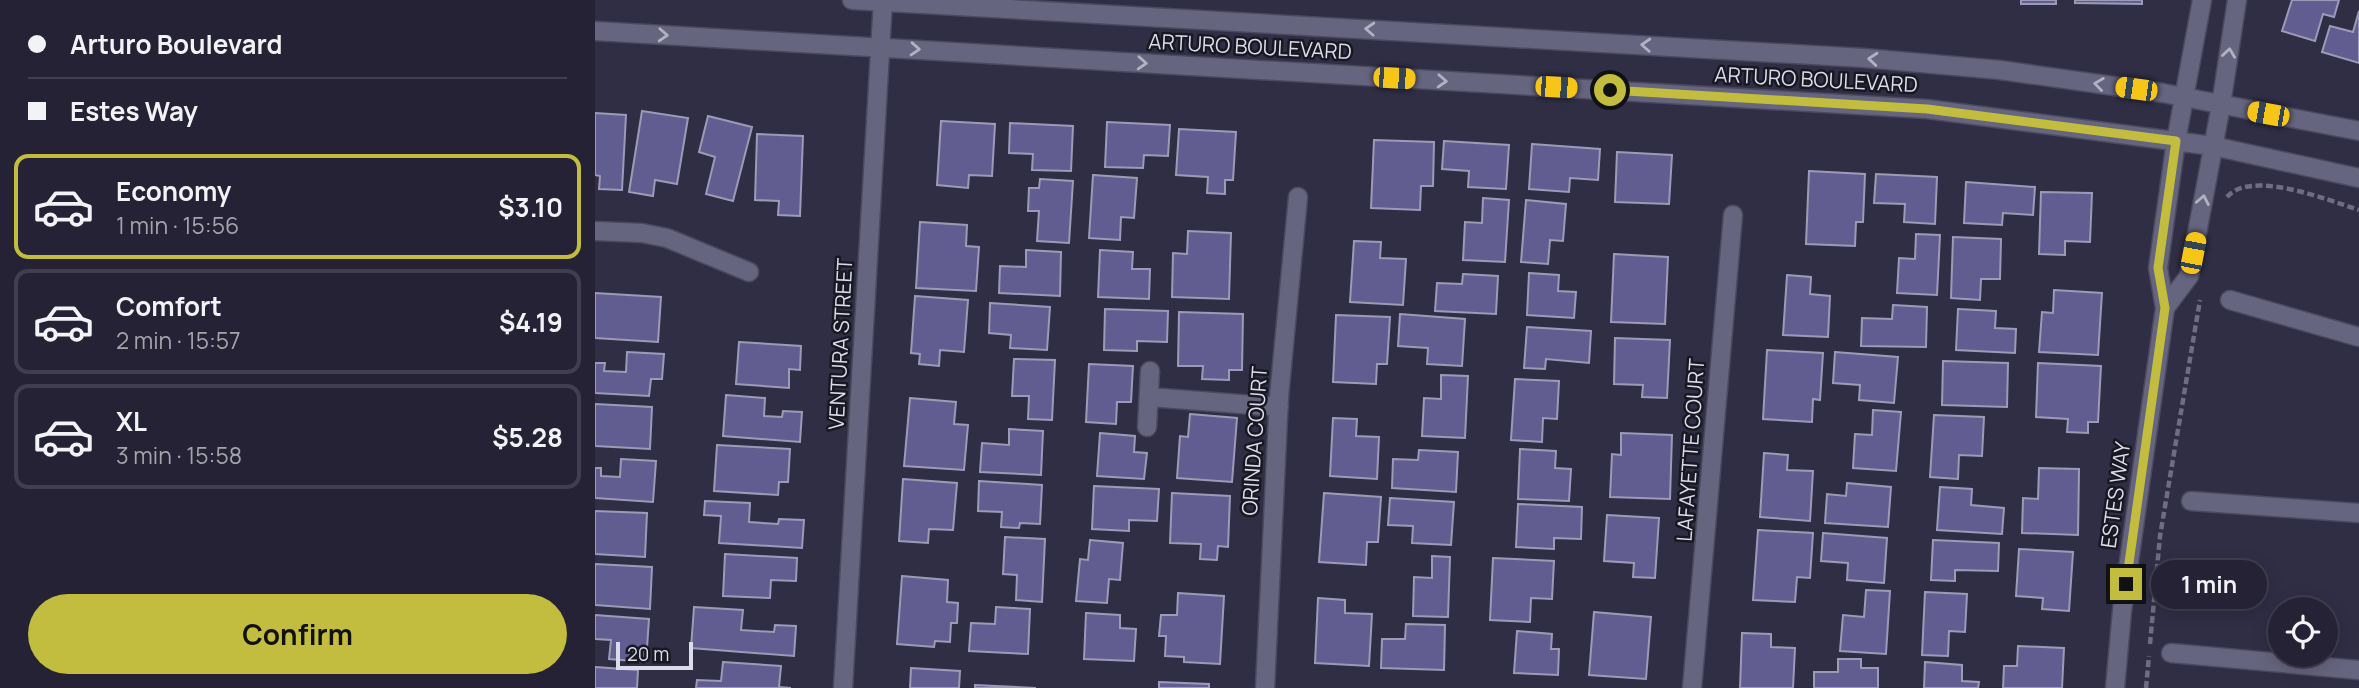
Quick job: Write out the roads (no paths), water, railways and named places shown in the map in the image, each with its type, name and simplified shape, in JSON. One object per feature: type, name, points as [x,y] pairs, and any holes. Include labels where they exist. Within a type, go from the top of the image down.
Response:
[{"type":"street","name":"ARTURO BOULEVARD","points":[[852,0],[1864,58],[2000,70],[2184,97],[2359,131]]},
{"type":"street","name":"ESTES WAY","points":[[2115,688],[2122,611],[2165,308],[2158,268],[2176,141],[2203,0]]},
{"type":"street","name":"ESTES WAY","points":[[2165,308],[2189,276],[2221,105],[2237,0]]},
{"type":"street","name":"VENTURA STREET","points":[[843,688],[883,1]]},
{"type":"street","name":"ARTURO BOULEVARD","points":[[595,31],[1927,109],[2213,146],[2359,178]]},
{"type":"street","name":"ORINDA COURT","points":[[1265,688],[1279,407],[1298,197]]},
{"type":"street","name":"LAFAYETTE COURT","points":[[1692,688],[1733,215]]},
{"type":"street","points":[[595,231],[642,233],[667,238],[749,272]]},
{"type":"street","points":[[2230,300],[2359,337]]},
{"type":"street","points":[[1147,428],[1150,371]]},
{"type":"street","points":[[1149,397],[1279,407]]},
{"type":"street","points":[[2190,501],[2359,513]]},
{"type":"street","points":[[2171,653],[2359,670]]}]
